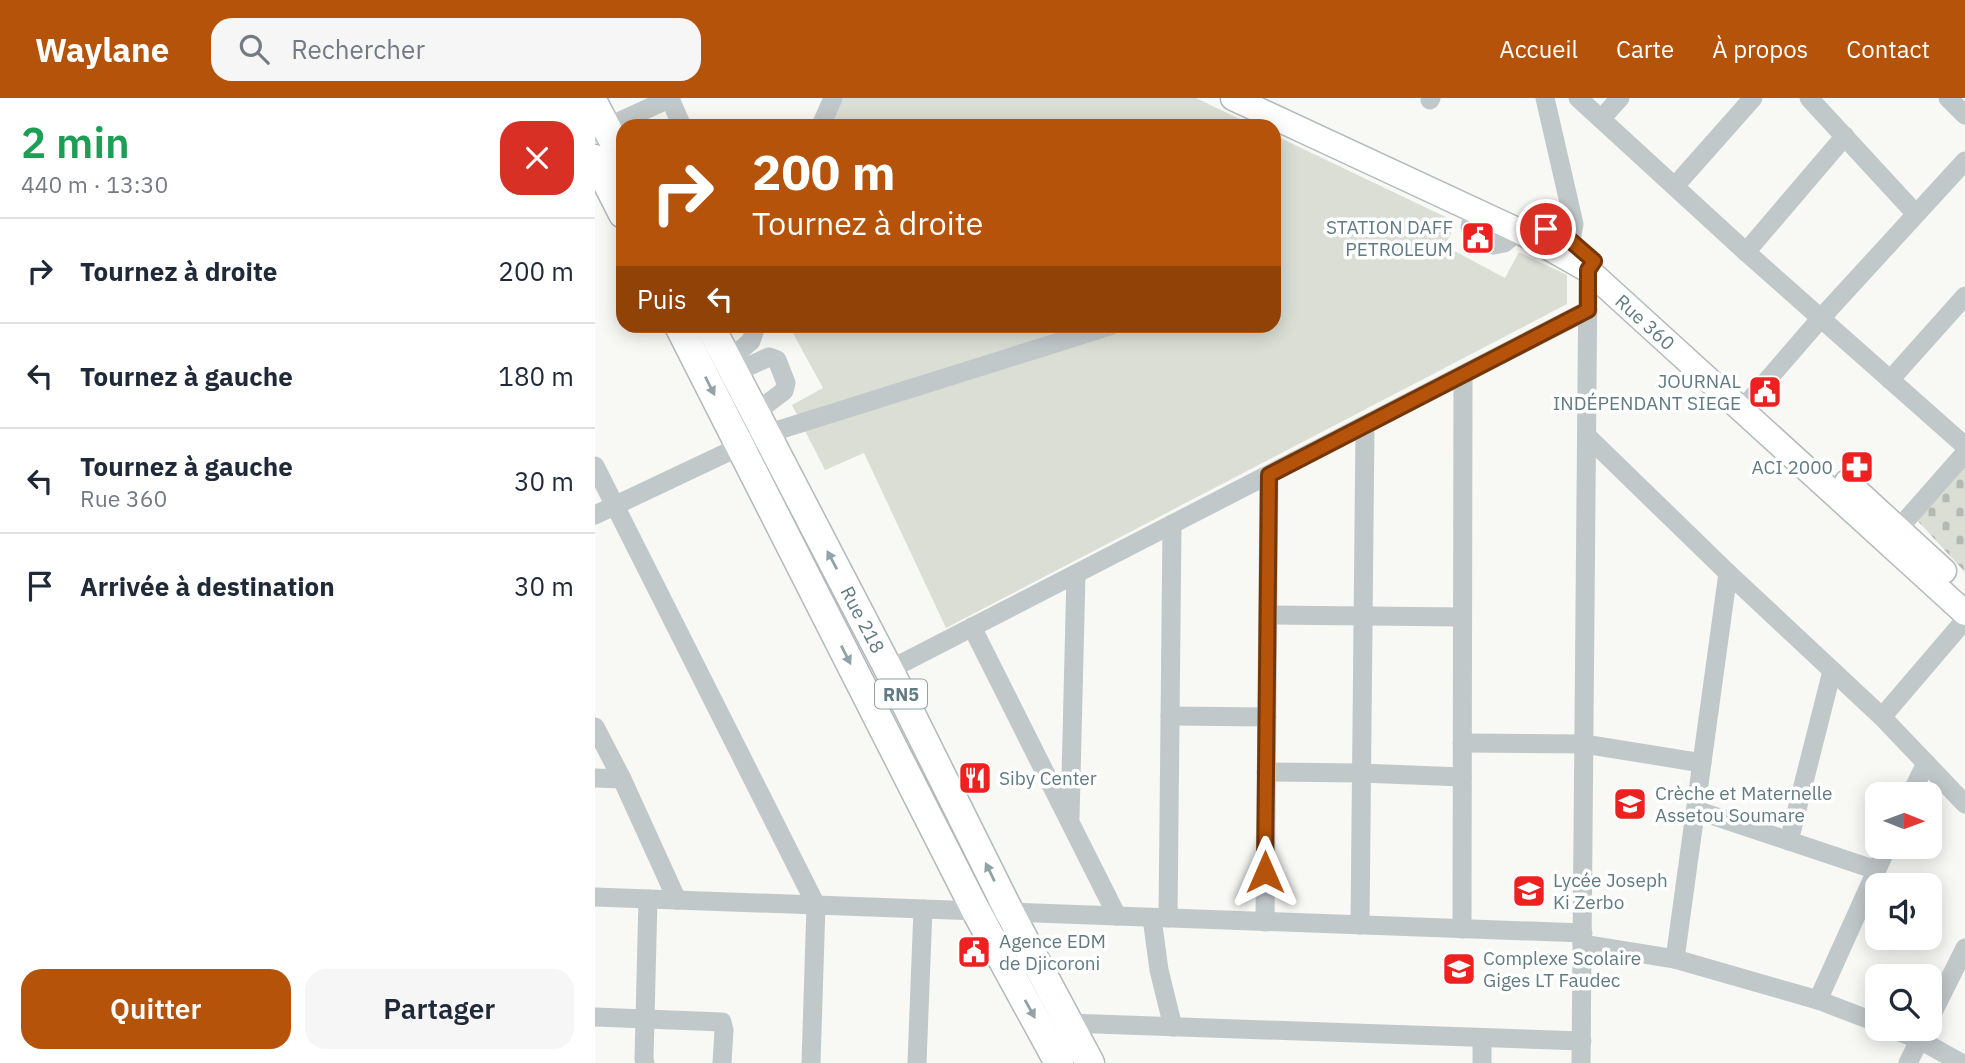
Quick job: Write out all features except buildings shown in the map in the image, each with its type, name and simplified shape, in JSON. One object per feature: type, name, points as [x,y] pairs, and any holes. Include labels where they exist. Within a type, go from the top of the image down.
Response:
[{"type":"highway","points":[[599,122],[616,148]]},
{"type":"highway","points":[[595,159],[616,200]]},
{"type":"highway","name":"Rue 218","points":[[683,333],[976,911],[1059,1063]]},
{"type":"highway","name":"Rue 218","points":[[714,333],[1090,1063]]},
{"type":"main road","name":"Rue 360","points":[[1233,98],[1278,119]]},
{"type":"main road","name":"Rue 360","points":[[1269,98],[1571,241],[1591,265],[1965,613]]},
{"type":"main road","name":"Rue 360","points":[[1281,120],[1591,265],[1899,528],[1965,591]]},
{"type":"street","points":[[599,122],[671,98],[679,119]]},
{"type":"street","points":[[824,119],[833,98]]},
{"type":"street","points":[[1545,98],[1574,223],[1571,241]]},
{"type":"street","points":[[1578,98],[1746,252],[1965,446]]},
{"type":"street","points":[[1601,119],[1620,98]]},
{"type":"street","points":[[1675,186],[1753,98]]},
{"type":"street","points":[[1809,98],[1916,214]]},
{"type":"street","points":[[1948,98],[1965,115]]},
{"type":"street","points":[[1746,252],[1845,136]]},
{"type":"street","points":[[1751,399],[1821,318],[1965,161]]},
{"type":"street","points":[[1473,235],[1470,227],[1474,210]]},
{"type":"street","points":[[1494,245],[1504,243],[1519,231]]},
{"type":"street","points":[[1581,1063],[1588,310],[1591,265]]},
{"type":"street","points":[[1889,380],[1965,296]]},
{"type":"street","points":[[889,670],[1588,310]]},
{"type":"street","points":[[731,367],[751,341],[754,333]]},
{"type":"street","points":[[761,423],[1085,333]]},
{"type":"street","points":[[595,515],[740,446],[761,423],[784,391],[786,383],[777,360],[769,357],[731,367]]},
{"type":"street","points":[[1462,375],[1462,929]]},
{"type":"street","points":[[1360,925],[1364,426]]},
{"type":"street","points":[[1587,436],[1882,717],[1965,804]]},
{"type":"street","points":[[1899,528],[1965,453]]},
{"type":"street","points":[[595,466],[816,905],[811,1063]]},
{"type":"street","points":[[1265,922],[1269,475]]},
{"type":"street","points":[[1171,524],[1170,716],[1159,970],[1173,1027]]},
{"type":"street","points":[[1675,959],[1728,573]]},
{"type":"street","points":[[1070,821],[1076,574]]},
{"type":"street","points":[[1268,615],[1462,617]]},
{"type":"street","points":[[1882,717],[1965,620]]},
{"type":"street","points":[[972,627],[1117,916]]},
{"type":"street","points":[[1789,841],[1832,671]]},
{"type":"street","points":[[1170,716],[1267,717]]},
{"type":"street","points":[[595,727],[622,779],[677,900]]},
{"type":"street","points":[[1462,743],[1584,744],[1702,763]]},
{"type":"street","points":[[1917,782],[1926,763]]},
{"type":"street","points":[[1266,772],[1462,777]]},
{"type":"street","points":[[595,778],[622,779]]},
{"type":"street","points":[[1696,810],[1876,870]]},
{"type":"street","points":[[1818,1000],[1881,859]]},
{"type":"street","points":[[595,897],[1462,929],[1582,938],[1675,959],[1818,1000],[1865,1018]]},
{"type":"street","points":[[645,1063],[648,900]]},
{"type":"street","points":[[917,1063],[923,909]]},
{"type":"street","points":[[1942,994],[1965,948]]},
{"type":"street","points":[[595,1017],[722,1022],[722,1063]]},
{"type":"street","points":[[1068,1023],[1581,1041]]},
{"type":"street","points":[[1482,1038],[1482,1063]]},
{"type":"street","points":[[1908,1063],[1919,1041]]},
{"type":"street","points":[[1931,1041],[1961,1063]]},
{"type":"green space","points":[[823,98],[1196,98],[1240,119],[813,119]]},
{"type":"green space","points":[[1281,138],[1456,222],[1445,246],[1505,278],[1519,252],[1567,275],[1567,304],[946,628],[864,453],[825,470],[792,405],[823,388],[793,333],[1281,333]]},
{"type":"green space","points":[[1965,461],[1965,572],[1914,517]]},
{"type":"place","name":"STATION DAFF PETROLEUM","points":[[1478,238]]},
{"type":"place","name":"JOURNAL INDÉPENDANT SIEGE","points":[[1765,392]]},
{"type":"place","name":"ACI 2000","points":[[1857,467]]},
{"type":"place","name":"Siby Center","points":[[975,778]]},
{"type":"place","name":"Crèche et Maternelle Assetou Soumare","points":[[1630,804]]},
{"type":"place","name":"Lycée Joseph Ki Zerbo","points":[[1529,891]]},
{"type":"place","name":"Agence EDM de Djicoroni","points":[[974,952]]},
{"type":"place","name":"Complexe Scolaire Giges LT Faudec","points":[[1459,969]]},
{"type":"route","points":[[1265,872],[1269,475],[1588,310],[1588,270],[1594,261],[1571,241],[1546,229]]}]
